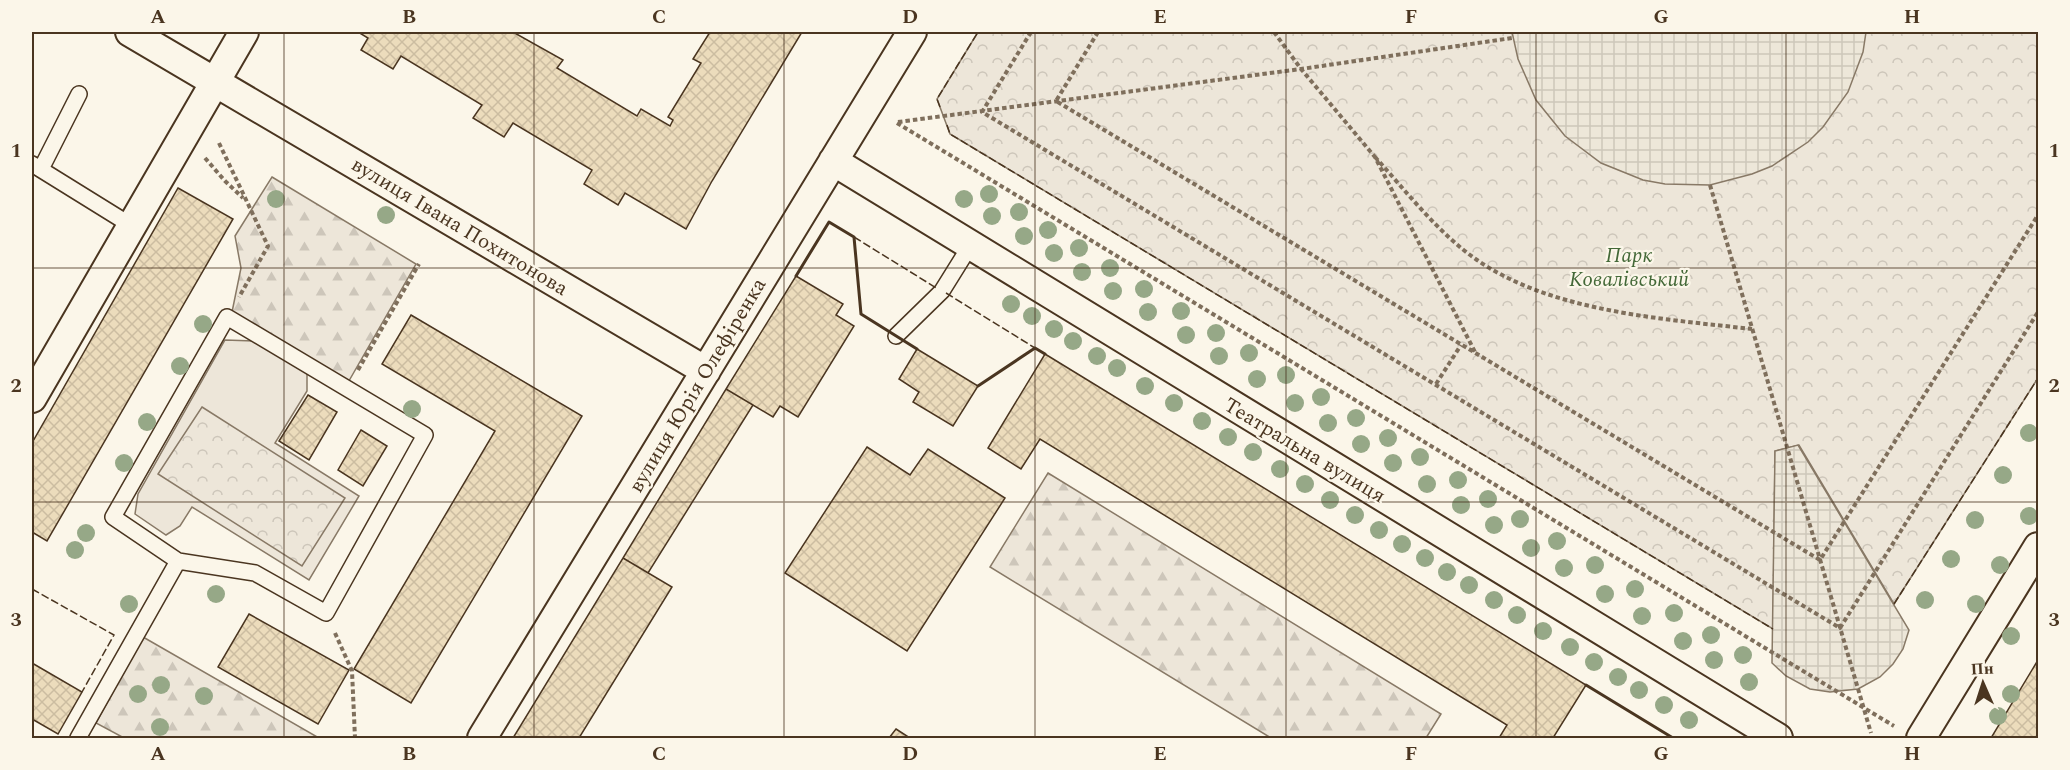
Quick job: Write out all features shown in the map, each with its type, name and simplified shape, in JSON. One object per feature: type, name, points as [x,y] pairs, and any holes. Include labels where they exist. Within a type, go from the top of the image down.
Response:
[{"type":"street","name":"вулиця Івана Похитонова","points":[[130,32],[706,371]]},
{"type":"street","points":[[32,398],[244,32]]},
{"type":"street","name":"вулиця Юрія Олефіренка","points":[[482,738],[912,32]]},
{"type":"street","name":"Театральна вулиця","points":[[833,161],[1778,738]]},
{"type":"street","points":[[1921,738],[2038,547]]},
{"type":"lane","points":[[79,94],[36,166],[132,226]]},
{"type":"lane","points":[[896,336],[942,291],[970,246]]},
{"type":"lane","points":[[227,317],[425,435],[326,613],[255,573],[178,561],[113,517],[227,317]]},
{"type":"lane","points":[[78,738],[178,561]]},
{"type":"path","points":[[982,112],[1031,32]]},
{"type":"path","points":[[1056,101],[1098,32]]},
{"type":"path","points":[[1274,32],[1301,69],[1375,157],[1449,237],[1476,260],[1509,280],[1551,295],[1623,312],[1752,329]]},
{"type":"path","points":[[853,129],[1301,69],[1512,38]]},
{"type":"path","points":[[1056,101],[1820,560]]},
{"type":"path","points":[[982,112],[1840,628]]},
{"type":"path","points":[[897,123],[1894,726]]},
{"type":"path","points":[[190,125],[202,154],[225,182],[246,201]]},
{"type":"path","points":[[219,143],[268,246],[227,317]]},
{"type":"path","points":[[1375,157],[1477,354]]},
{"type":"path","points":[[1710,185],[1871,733]]},
{"type":"path","points":[[1820,560],[2038,217]]},
{"type":"path","points":[[347,389],[419,264]]},
{"type":"path","points":[[1840,628],[2038,312]]},
{"type":"path","points":[[1436,384],[1461,345]]},
{"type":"path","points":[[326,613],[352,670],[355,738]]},
{"type":"green space","name":"Парк Ковалівський","points":[[978,32],[2038,32],[2038,378],[1894,604],[1799,445],[1775,451],[1773,629],[950,134],[937,99]]},
{"type":"green space","points":[[272,177],[416,264],[346,386],[231,317],[241,268],[235,236]]},
{"type":"green space","points":[[225,340],[254,341],[307,373],[307,391],[275,443],[359,496],[309,580],[192,507],[180,526],[166,535],[135,514],[138,494]]},
{"type":"green space","points":[[202,407],[345,498],[302,566],[158,474]]},
{"type":"green space","points":[[1048,473],[1441,714],[1426,738],[1271,738],[990,567]]},
{"type":"green space","points":[[143,637],[319,738],[124,738],[96,723]]},
{"type":"shaded area","points":[[1512,32],[1866,32],[1863,52],[1848,92],[1823,127],[1808,142],[1772,166],[1710,185],[1665,184],[1643,180],[1601,163],[1565,136],[1536,100],[1518,59]]},
{"type":"shaded area","points":[[1798,445],[1909,630],[1903,649],[1893,664],[1880,677],[1858,689],[1830,692],[1810,689],[1786,676],[1772,663],[1775,451]]},
{"type":"building","points":[[358,32],[513,32],[563,60],[557,68],[637,116],[641,109],[670,126],[673,120],[668,117],[701,63],[693,59],[710,32],[802,32],[712,181],[686,229],[625,193],[618,205],[584,184],[592,170],[513,123],[504,137],[473,118],[482,105],[401,56],[393,69],[361,50],[368,38]]},
{"type":"building","points":[[178,188],[233,219],[47,541],[32,532],[32,443]]},
{"type":"building","points":[[796,276],[843,304],[836,315],[854,326],[798,417],[780,406],[773,417],[726,389]]},
{"type":"building","points":[[411,315],[582,416],[411,703],[354,669],[495,431],[382,364]]},
{"type":"building","points":[[917,349],[978,386],[953,426],[913,402],[919,392],[899,379]]},
{"type":"building","points":[[1045,354],[1586,685],[1553,738],[1499,738],[1507,725],[1040,439],[1021,469],[988,448]]},
{"type":"building","points":[[726,389],[753,405],[648,573],[623,558]]},
{"type":"building","points":[[308,395],[337,412],[309,460],[279,441]]},
{"type":"building","points":[[361,430],[387,446],[363,486],[338,470]]},
{"type":"building","points":[[867,447],[910,475],[928,449],[1005,498],[907,651],[785,573]]},
{"type":"building","points":[[623,558],[672,587],[579,738],[513,738]]},
{"type":"building","points":[[249,614],[349,670],[318,724],[218,667]]},
{"type":"building","points":[[2038,660],[2038,738],[1991,738]]},
{"type":"building","points":[[32,663],[82,692],[58,734],[32,719]]},
{"type":"building","points":[[896,729],[910,738],[889,738]]},
{"type":"fence","points":[[940,107],[937,99],[978,32]]},
{"type":"fence","points":[[947,125],[950,134],[1773,629]]},
{"type":"fence","points":[[854,237],[938,289]]},
{"type":"fence","points":[[946,293],[1035,348]]},
{"type":"fence","points":[[1894,604],[2038,378]]},
{"type":"fence","points":[[32,589],[114,635],[82,692]]},
{"type":"wall","points":[[796,276],[829,222],[854,237],[861,314],[917,349]]},
{"type":"wall","points":[[978,386],[1035,348],[1045,354]]},
{"type":"wall","points":[[1586,685],[1673,738]]}]
